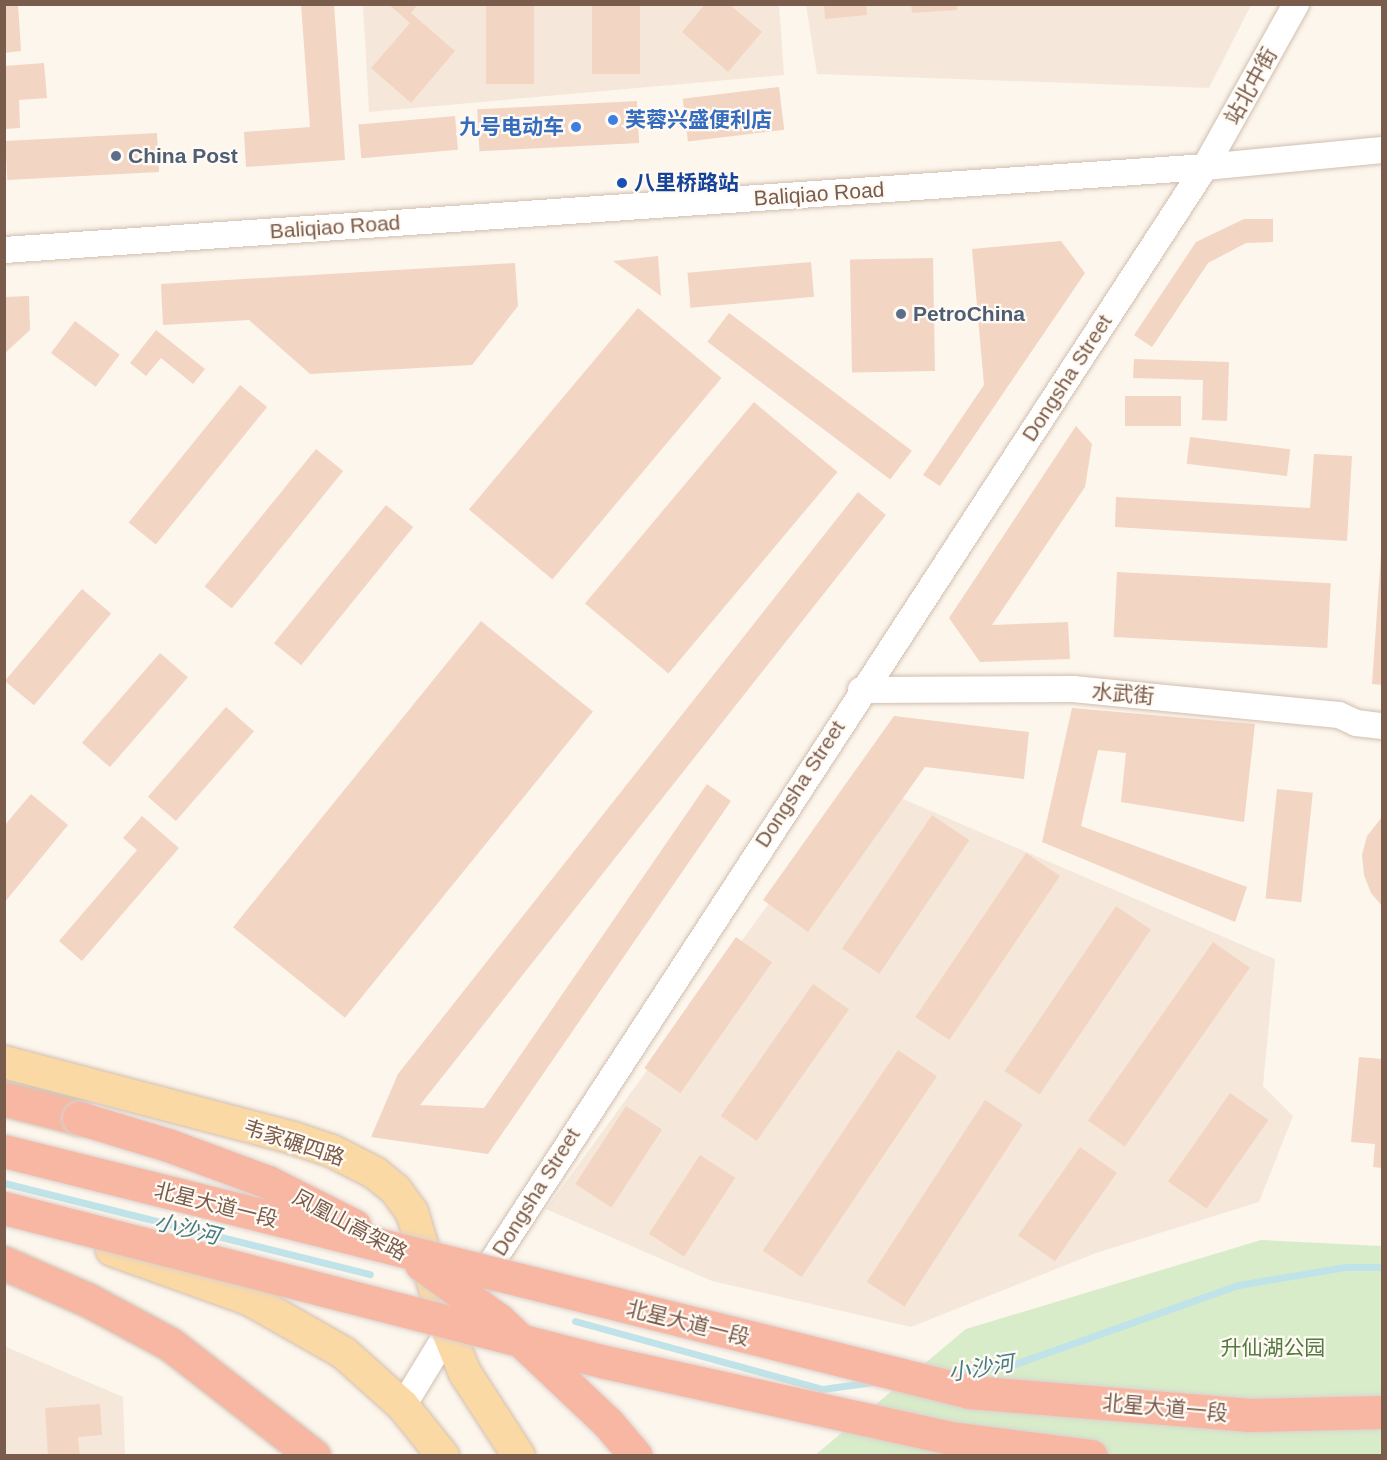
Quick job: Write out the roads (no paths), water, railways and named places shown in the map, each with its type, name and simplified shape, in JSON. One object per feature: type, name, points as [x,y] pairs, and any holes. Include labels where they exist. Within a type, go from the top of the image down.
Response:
[{"type":"highway","name":"凤凰山高架路","points":[[4,1099],[168,1145],[268,1182],[418,1262],[499,1320],[608,1423],[636,1455]]},
{"type":"highway","name":"北星大道一段","points":[[4,1151],[970,1392],[1250,1415],[1383,1412]]},
{"type":"highway","points":[[4,1208],[605,1362],[950,1438],[1091,1455]]},
{"type":"highway","points":[[4,1263],[88,1300],[170,1344],[314,1455]]},
{"type":"main road","name":"韦家碾四路","points":[[4,1062],[292,1138],[332,1151],[375,1173],[395,1189],[412,1212],[448,1332],[465,1373],[519,1455]]},
{"type":"main road","points":[[4,1221],[135,1257],[249,1299],[344,1353],[403,1406],[443,1455]]},
{"type":"street","name":"站北中街","points":[[1205,167],[1296,4]]},
{"type":"street","name":"Baliqiao Road","points":[[4,250],[1205,167],[1383,150]]},
{"type":"street","name":"Dongsha Street","points":[[403,1406],[448,1332],[861,690],[1205,167]]},
{"type":"street","name":"水武街","points":[[861,690],[1073,689],[1338,715],[1356,723],[1383,726]]},
{"type":"waterway","name":"小沙河","points":[[4,1183],[370,1274]]},
{"type":"waterway","name":"小沙河","points":[[951,1373],[1015,1364],[1238,1285],[1346,1267],[1382,1267]]},
{"type":"waterway","name":"小沙河","points":[[575,1321],[822,1389],[874,1382]]},
{"type":"place","name":"芙蓉兴盛便利店","points":[[613,120]]},
{"type":"place","name":"九号电动车","points":[[576,127]]},
{"type":"place","name":"China Post","points":[[116,156]]},
{"type":"place","name":"八里桥路站","points":[[622,183]]},
{"type":"place","name":"PetroChina","points":[[901,314]]},
{"type":"park label","name":"升仙湖公园","points":[[1273,1348]]}]
